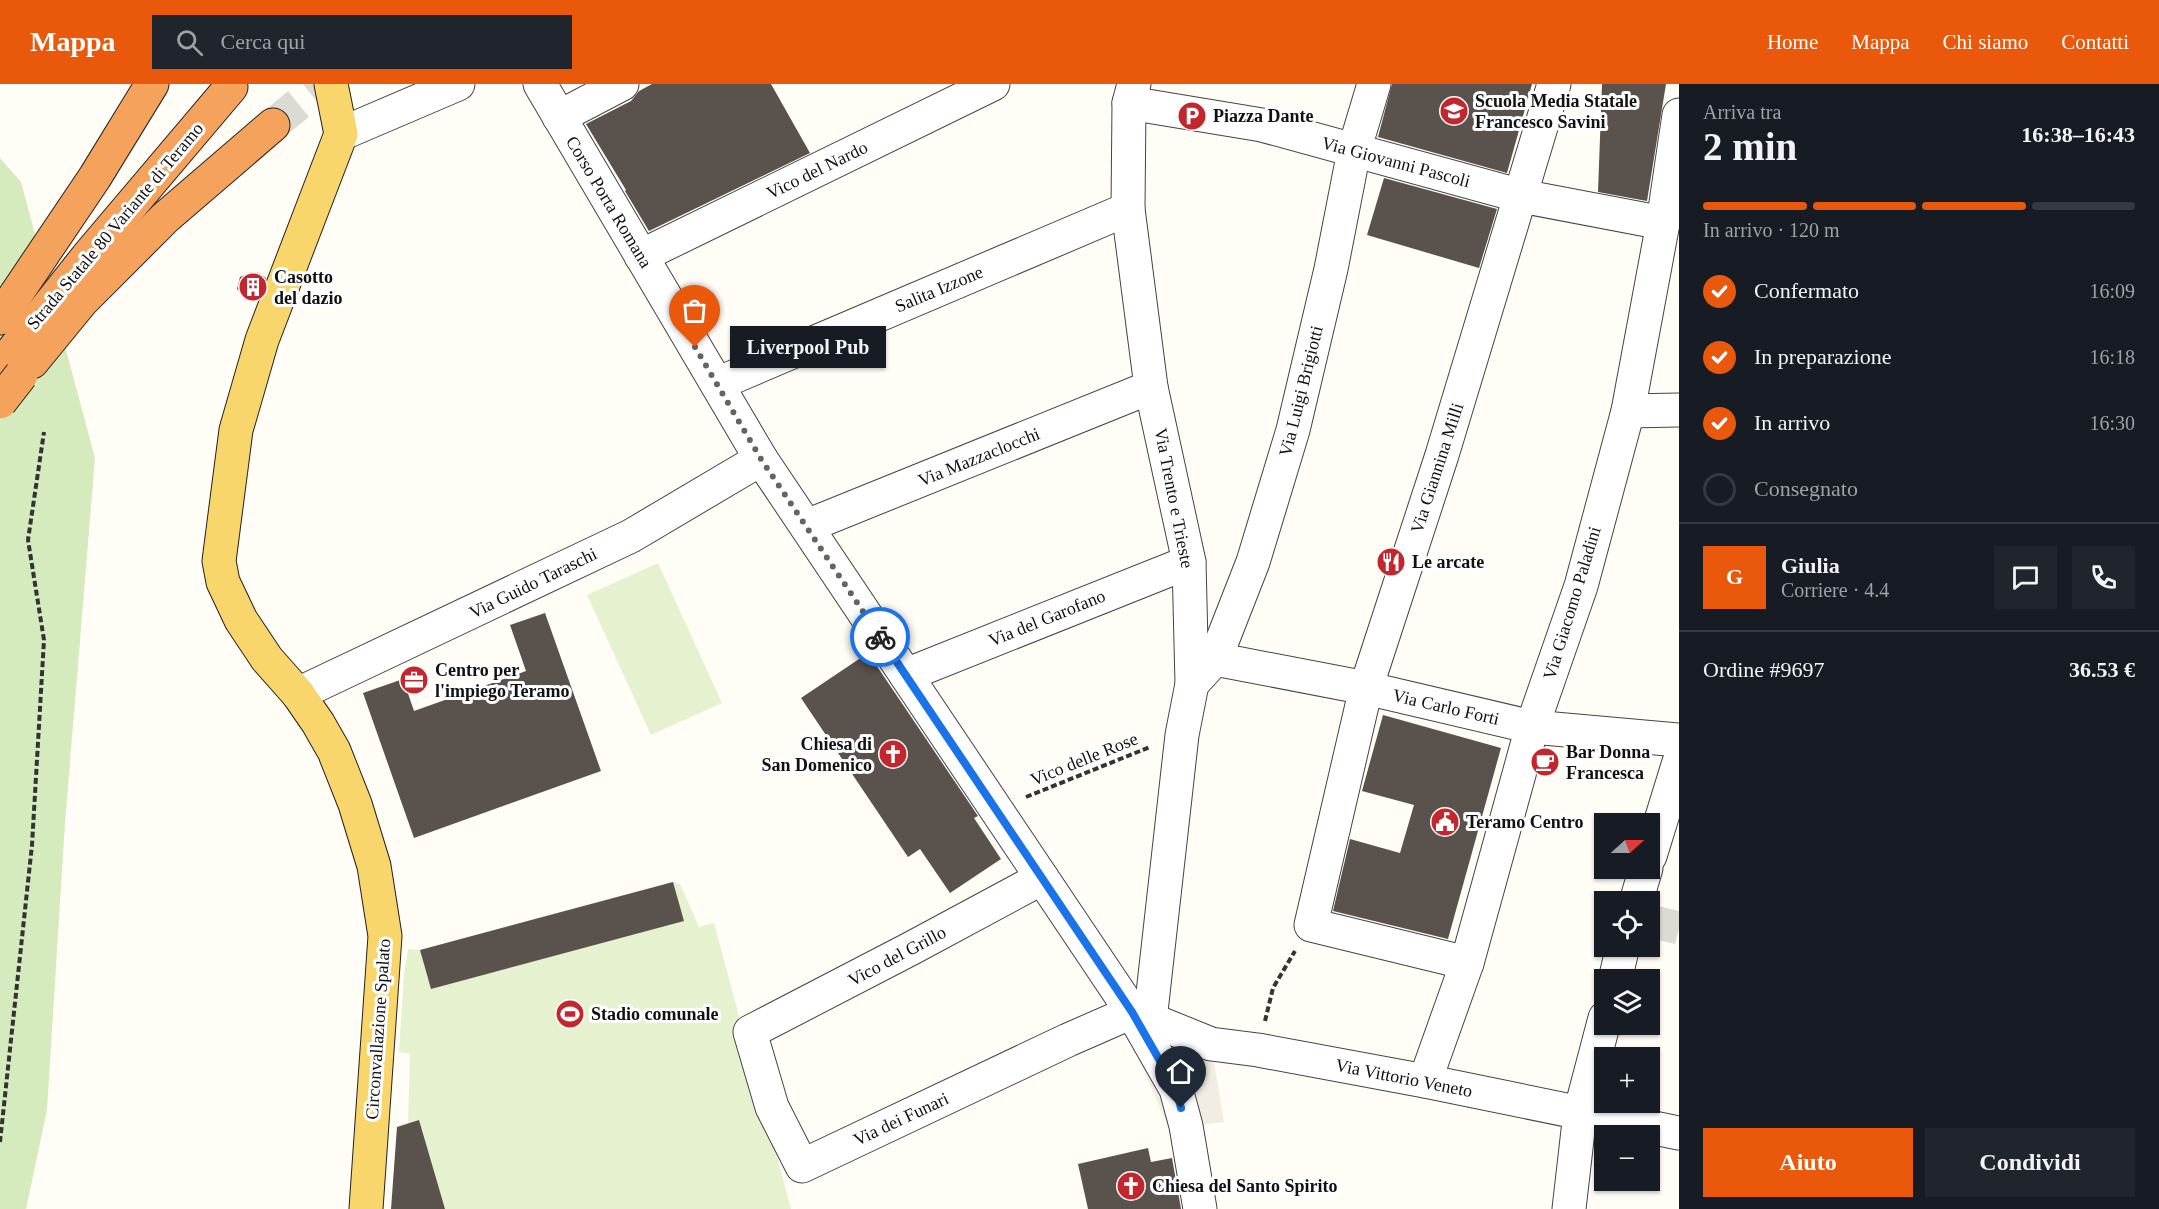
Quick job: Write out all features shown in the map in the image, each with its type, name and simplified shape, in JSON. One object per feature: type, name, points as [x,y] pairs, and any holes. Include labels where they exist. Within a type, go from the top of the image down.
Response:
[{"type":"highway","points":[[0,318],[95,177],[152,84]]},
{"type":"highway","name":"Strada Statale 80 Variante di Teramo","points":[[9,368],[88,256],[231,87]]},
{"type":"highway","points":[[0,402],[9,368],[82,301],[166,217],[273,125]]},
{"type":"main road","points":[[331,84],[341,134]]},
{"type":"main road","name":"Circonvallazione Spalato","points":[[341,134],[262,340],[236,430],[219,561],[224,582],[242,620],[267,659],[298,694],[334,751],[355,804],[374,866],[386,936],[366,1209]]},
{"type":"street","points":[[341,134],[458,84]]},
{"type":"street","name":"Corso Porta Romana","points":[[540,84],[761,459],[1042,878],[1141,1016],[1176,1089],[1186,1126],[1200,1209]]},
{"type":"street","points":[[559,117],[622,84]]},
{"type":"street","name":"Vico del Nardo","points":[[641,256],[993,84]]},
{"type":"street","name":"Via Luigi Brigiotti","points":[[1192,684],[1215,659],[1253,562],[1293,430],[1331,269],[1354,150],[1374,84]]},
{"type":"street","name":"Via Giannina Milli","points":[[1311,925],[1366,688],[1442,455],[1554,84]]},
{"type":"street","name":"Via Giovanni Pascoli","points":[[1131,94],[1262,125],[1521,196],[1663,223]]},
{"type":"street","name":"Via Trento e Trieste","points":[[1131,94],[1128,208],[1151,387],[1189,562],[1192,684],[1182,735],[1141,1016]]},
{"type":"street","name":"Via Giacomo Paladini","points":[[1425,1081],[1467,963],[1532,727],[1581,586],[1628,411],[1663,223],[1679,115]]},
{"type":"street","name":"Salita Izzone","points":[[717,384],[1128,208]]},
{"type":"street","name":"Via Mazzaclocchi","points":[[807,526],[1151,387]]},
{"type":"street","points":[[1628,411],[1679,410]]},
{"type":"street","name":"Via Guido Taraschi","points":[[298,694],[631,536],[761,459]]},
{"type":"street","name":"Via del Garofano","points":[[906,675],[1189,562]]},
{"type":"street","name":"Via Carlo Forti","points":[[1215,659],[1366,688],[1532,727],[1679,740]]},
{"type":"street","points":[[1660,824],[1679,762]]},
{"type":"street","name":"Vico del Grillo","points":[[750,1032],[1042,878]]},
{"type":"street","points":[[1311,925],[1467,963]]},
{"type":"street","name":"Via dei Funari","points":[[750,1032],[772,1107],[802,1166],[1068,1040],[1141,1016]]},
{"type":"street","name":"Via Vittorio Veneto","points":[[1141,1016],[1211,1044],[1258,1050],[1425,1081],[1679,1133]]},
{"type":"street","points":[[1569,1209],[1580,1113],[1601,1035]]},
{"type":"path","points":[[0,1142],[32,845],[44,640],[28,540],[44,432]]},
{"type":"path","name":"Vico delle Rose","points":[[996,809],[1182,735]]},
{"type":"path","points":[[1258,1050],[1273,988],[1311,925]]},
{"type":"green space","points":[[0,158],[21,182],[95,458],[65,823],[47,1110],[26,1209],[0,1209]]},
{"type":"green space","points":[[658,563],[722,703],[651,735],[587,595]]},
{"type":"green space","name":"Stadio comunale","points":[[673,882],[680,884],[699,927],[714,923],[791,1209],[392,1209],[397,1127],[408,1123],[410,1054],[399,1052],[408,949],[420,950]]},
{"type":"shaded area","points":[[1125,1026],[1211,1044],[1224,1122],[1169,1129]]},
{"type":"building","points":[[652,84],[771,84],[810,153],[649,231],[586,124],[631,101],[639,91]]},
{"type":"building","name":"Scuola Media Statale Francesco Savini","points":[[1392,84],[1532,84],[1507,173],[1378,137]]},
{"type":"building","points":[[1602,84],[1666,84],[1647,201],[1598,192]]},
{"type":"building","points":[[1384,178],[1497,209],[1479,268],[1367,235]]},
{"type":"building","name":"Casotto del dazio","points":[[251,272],[259,273],[266,278],[258,299],[255,300],[244,297],[237,289],[240,277]]},
{"type":"building","points":[[545,613],[601,771],[414,838],[363,693],[403,679],[414,711],[526,671],[510,625]]},
{"type":"building","name":"Chiesa di San Domenico","points":[[868,653],[978,816],[974,818],[1001,859],[950,893],[920,849],[908,857],[801,698]]},
{"type":"building","name":"Teramo Centro","points":[[1383,715],[1501,748],[1448,939],[1333,911],[1350,839],[1400,853],[1414,805],[1362,791]]},
{"type":"building","points":[[673,882],[684,921],[431,989],[420,950]]},
{"type":"building","points":[[419,1120],[445,1209],[391,1209],[397,1127]]},
{"type":"building","name":"Chiesa del Santo Spirito","points":[[1148,1148],[1151,1162],[1172,1158],[1181,1209],[1088,1209],[1078,1164]]},
{"type":"tunnel","points":[[273,125],[323,84]]},
{"type":"tunnel","points":[[1660,923],[1679,928]]},
{"type":"way so far","points":[[695,347],[761,459],[880,637]]},
{"type":"place","name":"Scuola Media Statale Francesco Savini","points":[[1454,111]]},
{"type":"place","name":"Piazza Dante","points":[[1192,116]]},
{"type":"place","name":"Casotto del dazio","points":[[253,287]]},
{"type":"place","name":"Liverpool Pub","points":[[695,347]]},
{"type":"place","name":"Le arcate","points":[[1391,562]]},
{"type":"place","name":"Centro per l'impiego Teramo","points":[[414,680]]},
{"type":"place","name":"Chiesa di San Domenico","points":[[893,754]]},
{"type":"place","name":"Bar Donna Francesca","points":[[1545,762]]},
{"type":"place","name":"Teramo Centro","points":[[1445,822]]},
{"type":"place","name":"Stadio comunale","points":[[570,1014]]},
{"type":"place","name":"Chiesa del Santo Spirito","points":[[1131,1186]]},
{"type":"route","points":[[880,637],[1132,1012],[1176,1089],[1181,1108]]}]
